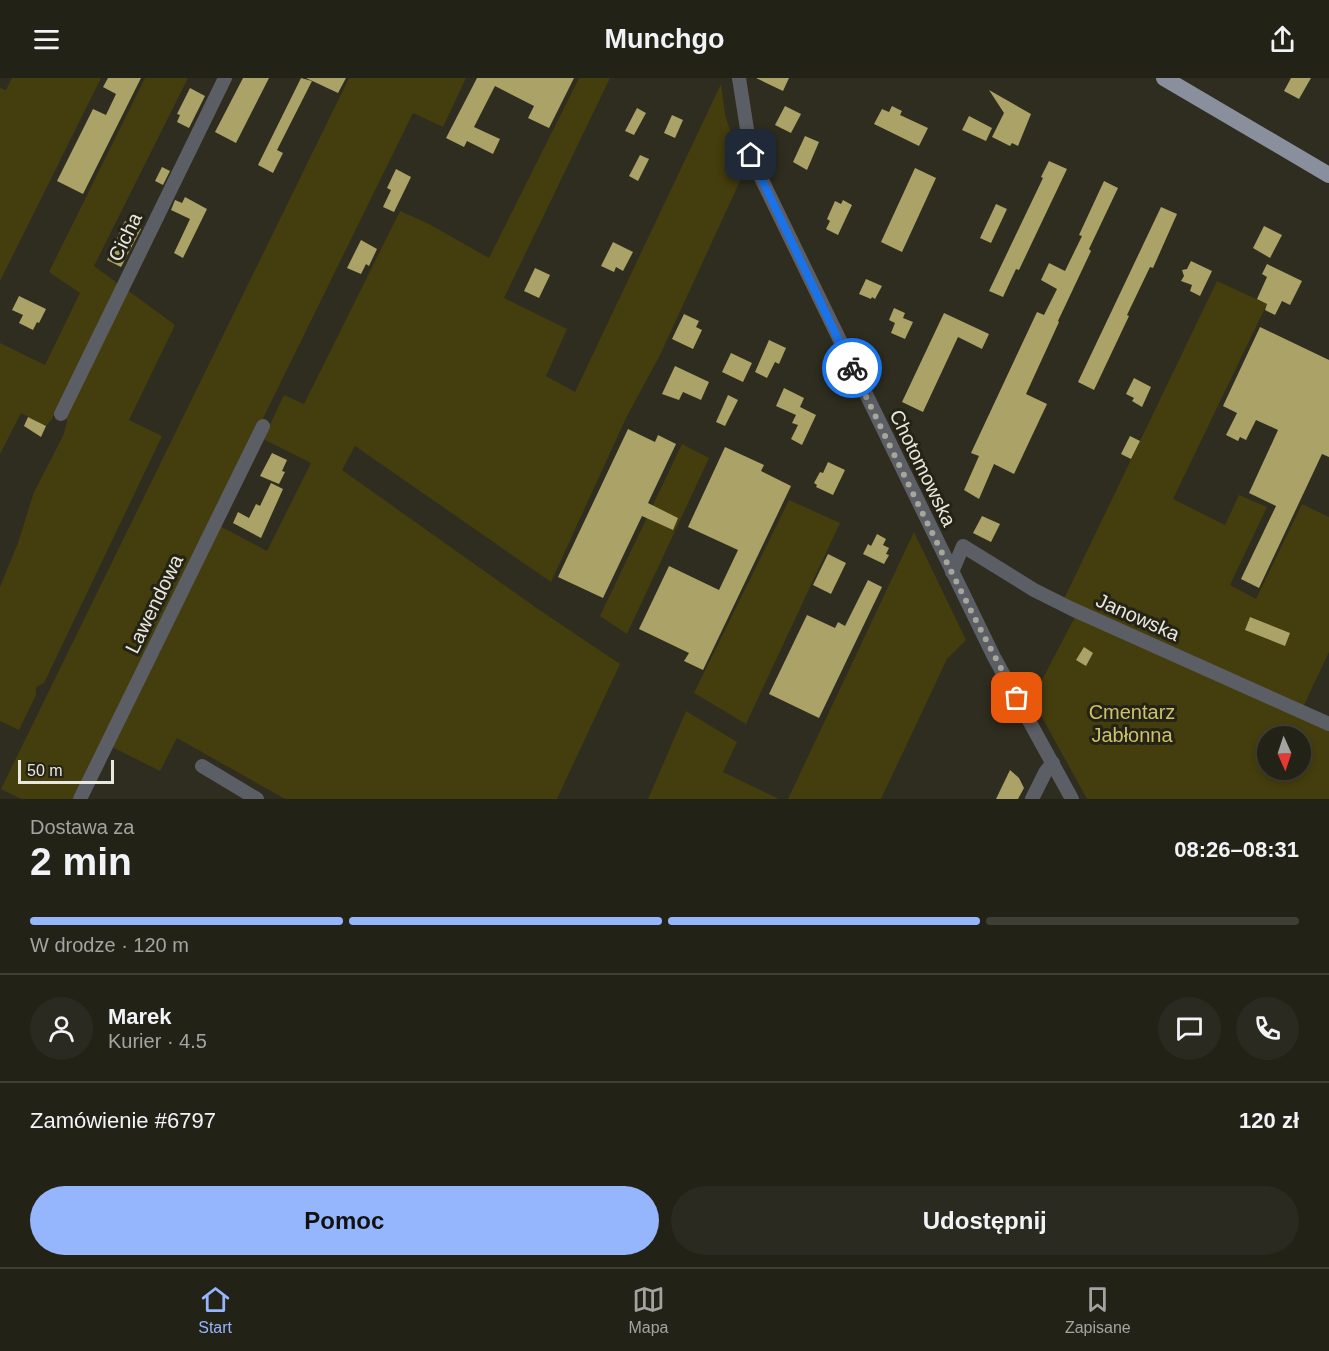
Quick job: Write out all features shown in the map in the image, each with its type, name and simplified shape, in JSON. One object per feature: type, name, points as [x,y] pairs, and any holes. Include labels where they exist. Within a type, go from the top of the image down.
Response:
[{"type":"main road","points":[[1164,78],[1329,175]]},
{"type":"street","name":"Cicha","points":[[61,414],[225,78]]},
{"type":"street","name":"Chotomowska","points":[[739,78],[751,155],[762,180],[994,657],[1072,799]]},
{"type":"street","name":"Lawendowa","points":[[80,799],[262,426]]},
{"type":"street","name":"Janowska","points":[[952,572],[963,546],[1034,590],[1072,609],[1329,724]]},
{"type":"street","points":[[1032,799],[1046,771],[1053,763]]},
{"type":"street","points":[[202,766],[257,799]]},
{"type":"green space","points":[[12,78],[101,78],[0,281],[0,88],[6,90]]},
{"type":"green space","points":[[145,78],[188,78],[94,266],[120,285],[52,419],[46,426],[21,413],[0,454],[0,343],[45,365],[80,293],[49,272]]},
{"type":"green space","points":[[349,78],[466,78],[443,127],[413,113],[76,799],[21,799],[1,789]]},
{"type":"green space","points":[[579,78],[610,78],[504,298],[567,329],[546,376],[575,392],[721,84],[725,114],[740,181],[660,355],[626,418],[551,582],[355,446],[342,470],[535,607],[620,664],[557,799],[285,799],[177,738],[160,771],[112,747],[220,526],[267,551],[311,463],[263,439],[284,395],[304,404],[400,211],[429,224],[489,258]]},
{"type":"green space","points":[[1217,281],[1267,304],[1173,499],[1225,525],[1239,495],[1267,507],[1230,585],[1256,599],[1302,504],[1329,517],[1329,652],[1303,707],[1063,601]]},
{"type":"green space","points":[[126,289],[175,325],[129,420],[162,436],[44,683],[36,687],[36,695],[19,730],[0,721],[0,587],[18,543],[34,492],[63,436],[67,422],[66,412]]},
{"type":"green space","points":[[682,444],[709,458],[627,634],[600,616]]},
{"type":"green space","points":[[789,500],[840,523],[746,724],[694,693]]},
{"type":"green space","points":[[914,532],[966,640],[947,659],[881,799],[788,799]]},
{"type":"green space","name":"Cmentarz Jabłonna","points":[[1076,615],[1329,728],[1329,799],[1087,799],[1032,699]]},
{"type":"green space","points":[[686,711],[737,742],[723,772],[779,799],[648,799]]},
{"type":"building","points":[[108,78],[141,78],[83,194],[57,181],[93,109],[106,115],[116,94],[103,87]]},
{"type":"building","points":[[243,78],[269,78],[236,143],[215,132]]},
{"type":"building","points":[[301,78],[312,81],[277,150],[283,153],[273,173],[258,165]]},
{"type":"building","points":[[306,78],[346,78],[338,93]]},
{"type":"building","points":[[477,78],[574,78],[549,128],[528,118],[534,106],[495,86],[474,127],[500,139],[493,154],[467,141],[464,147],[446,138]]},
{"type":"building","points":[[756,78],[789,78],[783,91]]},
{"type":"building","points":[[1291,78],[1311,78],[1299,99],[1284,91]]},
{"type":"building","points":[[190,88],[205,96],[189,128],[177,122],[180,115],[177,114]]},
{"type":"building","points":[[989,90],[1031,114],[1018,146],[1012,143],[1010,146],[992,137],[1004,113]]},
{"type":"building","points":[[785,106],[801,114],[791,133],[775,125]]},
{"type":"building","points":[[892,106],[902,111],[900,115],[928,128],[919,146],[874,124],[882,109],[889,112]]},
{"type":"building","points":[[637,108],[646,113],[634,135],[625,131]]},
{"type":"building","points":[[672,115],[683,120],[675,138],[664,133]]},
{"type":"building","points":[[969,116],[992,128],[986,141],[962,130]]},
{"type":"building","points":[[805,136],[819,142],[807,170],[793,162]]},
{"type":"building","points":[[640,155],[649,159],[638,181],[629,176]]},
{"type":"building","points":[[1049,161],[1067,169],[1019,270],[1016,269],[1003,297],[989,291]]},
{"type":"building","points":[[162,167],[170,171],[163,185],[155,181]]},
{"type":"building","points":[[915,168],[936,178],[902,252],[881,242]]},
{"type":"building","points":[[396,169],[411,177],[394,212],[383,207],[391,190],[387,188]]},
{"type":"building","points":[[1104,181],[1118,188],[1026,394],[1047,404],[1014,474],[994,464],[979,499],[964,490],[979,456],[971,453],[1037,312],[1044,315],[1057,289],[1041,280],[1049,263],[1065,271]]},
{"type":"building","points":[[185,197],[207,209],[183,258],[174,253],[190,219],[171,210],[175,200],[182,203]]},
{"type":"building","points":[[843,200],[852,205],[838,235],[826,229],[830,221],[827,219],[835,201],[841,204]]},
{"type":"building","points":[[996,204],[1007,209],[991,243],[980,238]]},
{"type":"building","points":[[1161,207],[1177,214],[1153,268],[1150,267],[1127,315],[1129,316],[1094,390],[1078,382]]},
{"type":"building","points":[[125,221],[141,229],[121,267],[107,260]]},
{"type":"building","points":[[1264,226],[1282,235],[1270,258],[1253,248]]},
{"type":"building","points":[[361,240],[377,249],[369,266],[366,264],[361,274],[347,268]]},
{"type":"building","points":[[613,242],[633,252],[623,271],[616,267],[614,272],[601,266]]},
{"type":"building","points":[[1191,261],[1212,271],[1200,296],[1190,291],[1192,285],[1181,281],[1184,276],[1182,270],[1187,269]]},
{"type":"building","points":[[1267,264],[1302,281],[1290,305],[1282,301],[1275,315],[1265,310],[1267,304],[1257,299],[1267,277],[1262,274]]},
{"type":"building","points":[[535,268],[550,275],[539,298],[524,291]]},
{"type":"building","points":[[866,279],[882,286],[875,299],[859,294]]},
{"type":"building","points":[[19,296],[46,309],[33,330],[19,323],[23,315],[12,310]]},
{"type":"building","points":[[894,308],[905,313],[903,318],[913,322],[905,339],[891,333],[895,323],[889,320]]},
{"type":"building","points":[[944,313],[989,334],[982,349],[958,337],[923,412],[902,402]]},
{"type":"building","points":[[684,314],[699,321],[696,327],[702,330],[693,349],[672,339]]},
{"type":"building","points":[[1260,327],[1329,360],[1329,457],[1322,454],[1259,588],[1241,579],[1276,506],[1249,493],[1278,430],[1256,420],[1246,440],[1240,437],[1238,441],[1226,435],[1237,413],[1223,406]]},
{"type":"building","points":[[769,340],[786,348],[779,364],[775,362],[767,378],[755,372]]},
{"type":"building","points":[[731,353],[752,363],[743,382],[722,372]]},
{"type":"building","points":[[675,366],[709,382],[701,400],[683,392],[679,400],[662,394]]},
{"type":"building","points":[[1134,378],[1151,387],[1142,407],[1132,401],[1134,398],[1126,394]]},
{"type":"building","points":[[784,388],[804,398],[800,407],[816,415],[802,445],[791,439],[798,425],[792,423],[796,415],[776,406]]},
{"type":"building","points":[[728,395],[738,400],[725,426],[716,422]]},
{"type":"building","points":[[28,417],[46,426],[41,437],[24,426]]},
{"type":"building","points":[[628,429],[655,442],[658,435],[676,444],[648,503],[678,518],[673,530],[642,516],[603,598],[558,577]]},
{"type":"building","points":[[1130,436],[1140,441],[1131,459],[1121,454]]},
{"type":"building","points":[[725,447],[764,465],[761,471],[791,486],[703,670],[684,661],[689,653],[639,629],[669,566],[719,590],[738,550],[688,527]]},
{"type":"building","points":[[272,453],[287,460],[282,471],[285,472],[279,484],[260,476]]},
{"type":"building","points":[[828,462],[845,470],[833,495],[816,487],[814,483],[820,472],[823,473]]},
{"type":"building","points":[[271,483],[283,489],[261,538],[233,523],[238,512],[249,518],[256,504],[260,506]]},
{"type":"building","points":[[982,516],[1000,524],[991,542],[973,533]]},
{"type":"building","points":[[877,534],[886,539],[883,545],[889,548],[886,554],[889,555],[884,564],[863,554],[868,544],[871,546]]},
{"type":"building","points":[[828,554],[846,563],[831,594],[813,585]]},
{"type":"building","points":[[868,580],[882,587],[819,718],[769,694],[807,615],[835,628],[838,622],[845,626]]},
{"type":"building","points":[[1250,617],[1290,633],[1285,646],[1245,630]]},
{"type":"building","points":[[1084,647],[1093,653],[1086,666],[1076,660]]},
{"type":"building","points":[[1010,770],[1019,778],[1024,788],[1018,799],[996,799]]},
{"type":"way so far","points":[[852,368],[994,657],[1017,698]]},
{"type":"route","points":[[751,155],[852,368]]}]
